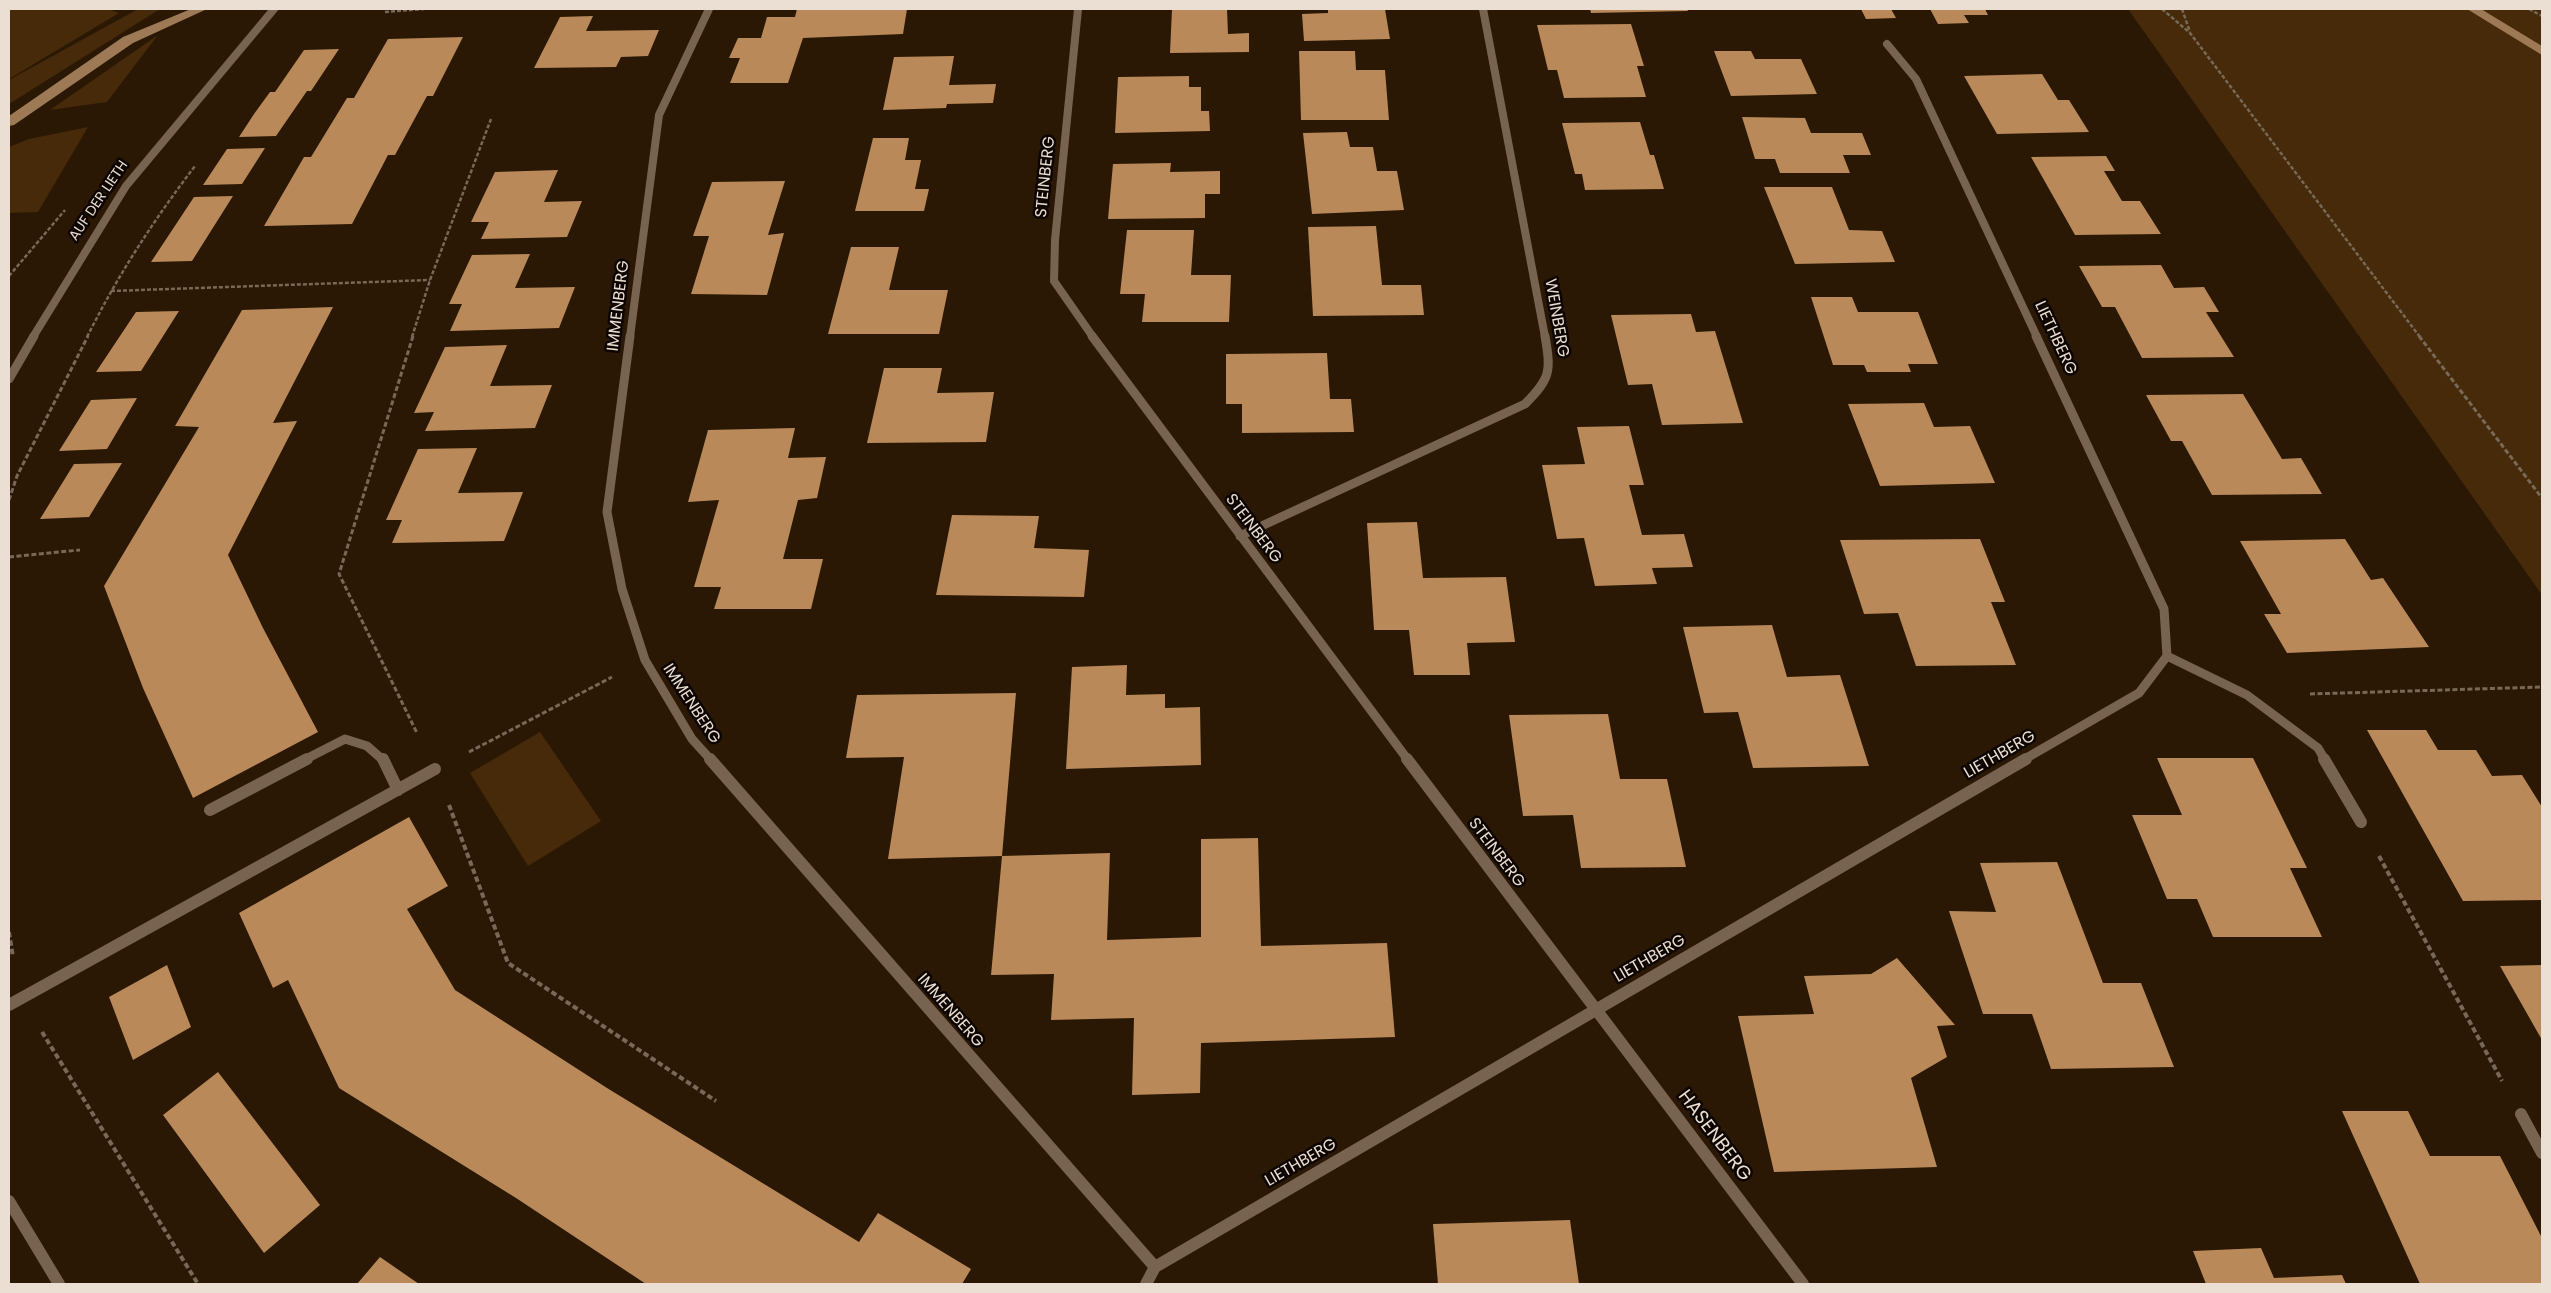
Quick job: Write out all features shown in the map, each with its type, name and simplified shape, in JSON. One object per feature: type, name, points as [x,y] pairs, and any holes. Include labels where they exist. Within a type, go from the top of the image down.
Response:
[{"type":"street","name":"AUF DER LIETH","points":[[9,379],[57,296],[126,186],[274,9]]},
{"type":"street","name":"IMMENBERG","points":[[709,9],[659,115],[607,512],[622,589],[645,660],[692,739],[1155,1267]]},
{"type":"street","name":"STEINBERG","points":[[1078,9],[1055,240],[1054,281],[1075,313],[1240,536],[1595,1011]]},
{"type":"street","name":"WEINBERG","points":[[1240,536],[1525,404],[1543,386],[1550,364],[1483,9]]},
{"type":"street","name":"LIETHBERG","points":[[1155,1267],[2139,693],[2167,656],[2164,609],[1916,79],[1887,44]]},
{"type":"street","points":[[2167,656],[2247,695],[2318,748],[2361,822]]},
{"type":"street","points":[[210,810],[345,739],[364,743],[381,754],[398,790]]},
{"type":"street","points":[[9,1005],[435,770]]},
{"type":"street","name":"HASENBERG","points":[[1595,1011],[1803,1284]]},
{"type":"street","points":[[2521,1114],[2542,1153]]},
{"type":"street","points":[[9,1200],[59,1284]]},
{"type":"street","points":[[1146,1284],[1155,1267]]},
{"type":"path","points":[[385,12],[424,9]]},
{"type":"path","points":[[2162,9],[2190,33],[2542,498]]},
{"type":"path","points":[[2182,9],[2190,33]]},
{"type":"path","points":[[2530,9],[2542,16]]},
{"type":"path","points":[[491,119],[430,280],[339,574],[435,770],[508,963],[716,1101]]},
{"type":"path","points":[[9,500],[17,476],[110,291],[155,218],[196,164]]},
{"type":"path","points":[[57,296],[110,291],[430,280]]},
{"type":"path","points":[[9,557],[80,550]]},
{"type":"path","points":[[435,770],[645,660]]},
{"type":"path","points":[[2331,694],[2542,687]]},
{"type":"path","points":[[2361,822],[2421,936],[2521,1114]]},
{"type":"path","points":[[9,932],[21,998],[198,1284]]},
{"type":"shaded area","points":[[9,9],[108,9],[119,13],[9,79]]},
{"type":"shaded area","points":[[138,9],[160,9],[9,104],[9,80]]},
{"type":"shaded area","points":[[2128,9],[2542,9],[2542,595]]},
{"type":"shaded area","points":[[158,35],[107,102],[50,110]]},
{"type":"shaded area","points":[[88,127],[38,212],[9,213],[9,147],[29,139]]},
{"type":"shaded area","points":[[540,732],[601,821],[528,866],[470,773]]},
{"type":"building","points":[[797,9],[907,9],[903,34],[803,38],[788,83],[730,83],[740,58],[729,58],[738,38],[761,38],[767,17],[795,17]]},
{"type":"building","points":[[1172,9],[1227,9],[1228,34],[1249,33],[1249,52],[1170,53]]},
{"type":"building","points":[[1328,9],[1385,9],[1390,39],[1304,41],[1302,14],[1328,13]]},
{"type":"building","points":[[1590,9],[1687,9],[1688,11],[1591,13]]},
{"type":"building","points":[[1861,9],[1891,9],[1896,18],[1866,19]]},
{"type":"building","points":[[1930,9],[1985,9],[1988,15],[1964,15],[1969,23],[1938,24]]},
{"type":"building","points":[[593,16],[586,31],[659,30],[648,56],[621,57],[616,67],[534,68],[560,17]]},
{"type":"building","points":[[1631,24],[1644,66],[1637,66],[1646,97],[1564,98],[1557,70],[1548,70],[1537,25]]},
{"type":"building","points":[[463,37],[433,96],[427,96],[395,155],[388,155],[352,224],[264,226],[304,157],[311,157],[347,98],[354,98],[388,39]]},
{"type":"building","points":[[339,49],[311,91],[307,91],[276,136],[239,137],[270,92],[275,92],[304,50]]},
{"type":"building","points":[[1299,51],[1355,51],[1356,70],[1385,70],[1389,120],[1301,120]]},
{"type":"building","points":[[1714,51],[1751,51],[1755,59],[1801,59],[1817,94],[1731,96]]},
{"type":"building","points":[[954,56],[949,85],[996,84],[993,103],[947,104],[946,108],[883,110],[894,57]]},
{"type":"building","points":[[2042,74],[2058,100],[2069,100],[2089,132],[1997,134],[1964,76]]},
{"type":"building","points":[[1189,76],[1189,87],[1201,87],[1201,111],[1209,111],[1210,131],[1115,133],[1118,77]]},
{"type":"building","points":[[1742,117],[1805,118],[1811,133],[1862,133],[1871,155],[1843,155],[1850,173],[1780,173],[1775,159],[1755,159]]},
{"type":"building","points":[[1640,122],[1650,155],[1654,155],[1664,189],[1585,190],[1582,174],[1575,174],[1562,123]]},
{"type":"building","points":[[1347,132],[1350,147],[1373,147],[1377,171],[1397,171],[1404,210],[1312,214],[1303,133]]},
{"type":"building","points":[[873,138],[909,138],[905,160],[921,160],[915,189],[929,189],[924,211],[855,211]]},
{"type":"building","points":[[265,148],[242,184],[203,185],[227,149]]},
{"type":"building","points":[[2106,156],[2115,171],[2104,171],[2122,201],[2140,201],[2161,234],[2075,235],[2031,157]]},
{"type":"building","points":[[1171,163],[1170,172],[1220,171],[1220,194],[1205,194],[1205,218],[1108,219],[1113,164]]},
{"type":"building","points":[[558,170],[544,202],[582,201],[567,237],[481,239],[489,222],[471,222],[495,172]]},
{"type":"building","points":[[785,181],[768,235],[784,233],[767,295],[691,294],[709,236],[693,236],[712,182]]},
{"type":"building","points":[[1764,187],[1832,187],[1849,230],[1882,231],[1895,262],[1795,264]]},
{"type":"building","points":[[233,196],[192,261],[151,262],[194,197]]},
{"type":"building","points":[[1376,226],[1382,285],[1421,285],[1424,315],[1313,316],[1308,227]]},
{"type":"building","points":[[1127,230],[1194,230],[1191,275],[1231,275],[1229,322],[1142,322],[1145,294],[1120,294]]},
{"type":"building","points":[[851,247],[899,247],[889,290],[948,290],[939,334],[828,334]]},
{"type":"building","points":[[530,254],[515,288],[575,287],[559,328],[450,331],[462,304],[449,304],[472,255]]},
{"type":"building","points":[[2161,265],[2174,288],[2204,287],[2219,312],[2206,312],[2234,357],[2142,358],[2115,307],[2102,307],[2079,266]]},
{"type":"building","points":[[1811,297],[1852,297],[1858,312],[1918,312],[1938,364],[1908,364],[1911,372],[1867,372],[1864,365],[1833,365]]},
{"type":"building","points":[[333,307],[273,423],[297,421],[228,555],[263,628],[318,732],[193,798],[143,688],[104,586],[199,427],[175,426],[242,310]]},
{"type":"building","points":[[179,311],[141,371],[96,372],[136,312]]},
{"type":"building","points":[[1691,314],[1696,332],[1715,331],[1743,423],[1662,425],[1652,384],[1628,385],[1611,315]]},
{"type":"building","points":[[507,345],[490,386],[552,385],[535,428],[425,431],[434,412],[414,413],[445,347]]},
{"type":"building","points":[[1327,353],[1330,399],[1351,399],[1354,432],[1242,433],[1242,404],[1226,404],[1226,354]]},
{"type":"building","points":[[884,368],[942,368],[937,393],[994,392],[986,442],[867,443]]},
{"type":"building","points":[[2243,394],[2282,459],[2301,458],[2322,494],[2212,495],[2182,441],[2171,441],[2146,395]]},
{"type":"building","points":[[137,398],[107,449],[59,451],[91,400]]},
{"type":"building","points":[[1924,403],[1934,427],[1970,426],[1995,483],[1880,486],[1848,404]]},
{"type":"building","points":[[1629,426],[1644,485],[1629,485],[1642,535],[1684,534],[1693,567],[1652,568],[1657,584],[1595,586],[1584,538],[1557,539],[1542,465],[1585,464],[1577,427]]},
{"type":"building","points":[[795,428],[788,458],[826,457],[817,498],[798,500],[783,559],[823,559],[811,609],[714,609],[721,587],[694,587],[719,500],[688,502],[708,430]]},
{"type":"building","points":[[477,448],[458,493],[523,492],[504,541],[392,543],[402,520],[386,520],[418,449]]},
{"type":"building","points":[[122,463],[89,517],[40,519],[74,464]]},
{"type":"building","points":[[952,515],[1039,516],[1034,548],[1089,550],[1084,597],[936,595]]},
{"type":"building","points":[[1417,522],[1423,578],[1506,577],[1515,642],[1467,643],[1470,675],[1414,675],[1409,630],[1374,630],[1367,523]]},
{"type":"building","points":[[1980,539],[2005,602],[1991,602],[2016,665],[1916,666],[1898,613],[1864,614],[1840,540]]},
{"type":"building","points":[[2345,539],[2371,580],[2383,578],[2429,647],[2287,653],[2264,614],[2281,614],[2240,541]]},
{"type":"building","points":[[1772,625],[1787,677],[1840,675],[1869,766],[1753,768],[1738,712],[1704,713],[1683,627]]},
{"type":"building","points":[[1127,665],[1126,695],[1165,694],[1165,708],[1200,707],[1201,765],[1066,769],[1072,667]]},
{"type":"building","points":[[1016,693],[1002,856],[888,859],[904,757],[846,758],[857,695]]},
{"type":"building","points":[[1608,714],[1620,779],[1667,779],[1686,867],[1581,868],[1573,815],[1523,816],[1509,715]]},
{"type":"building","points":[[2367,730],[2426,730],[2438,750],[2476,750],[2492,776],[2522,775],[2542,807],[2542,900],[2463,901]]},
{"type":"building","points":[[2157,758],[2253,758],[2307,868],[2290,868],[2322,937],[2213,937],[2197,899],[2167,899],[2132,815],[2182,815]]},
{"type":"building","points":[[409,817],[448,886],[407,909],[455,990],[607,1088],[859,1242],[878,1213],[971,1269],[962,1284],[646,1284],[516,1198],[339,1088],[288,980],[273,988],[239,913]]},
{"type":"building","points":[[1258,838],[1261,946],[1387,943],[1395,1037],[1201,1043],[1200,1093],[1132,1095],[1134,1018],[1051,1020],[1054,974],[991,975],[1002,856],[1110,853],[1107,940],[1201,937],[1201,839]]},
{"type":"building","points":[[2057,862],[2103,983],[2141,983],[2174,1067],[2051,1069],[2032,1014],[1983,1014],[1949,911],[1996,912],[1980,863]]},
{"type":"building","points":[[1897,958],[1955,1025],[1937,1026],[1947,1057],[1911,1078],[1937,1167],[1774,1172],[1738,1016],[1814,1014],[1804,976],[1871,974]]},
{"type":"building","points":[[167,965],[191,1027],[133,1060],[109,997]]},
{"type":"building","points":[[2542,965],[2542,1040],[2500,966]]},
{"type":"building","points":[[218,1072],[320,1205],[264,1253],[163,1115]]},
{"type":"building","points":[[2342,1111],[2408,1111],[2430,1156],[2500,1156],[2542,1238],[2542,1284],[2420,1284]]},
{"type":"building","points":[[1570,1220],[1579,1284],[1438,1284],[1433,1224]]},
{"type":"building","points":[[2261,1248],[2274,1278],[2342,1275],[2346,1284],[2206,1284],[2193,1251]]},
{"type":"building","points":[[380,1257],[419,1284],[357,1284]]},
{"type":"waterway","points":[[9,122],[128,40],[201,9]]},
{"type":"waterway","points":[[2473,9],[2542,51]]}]
